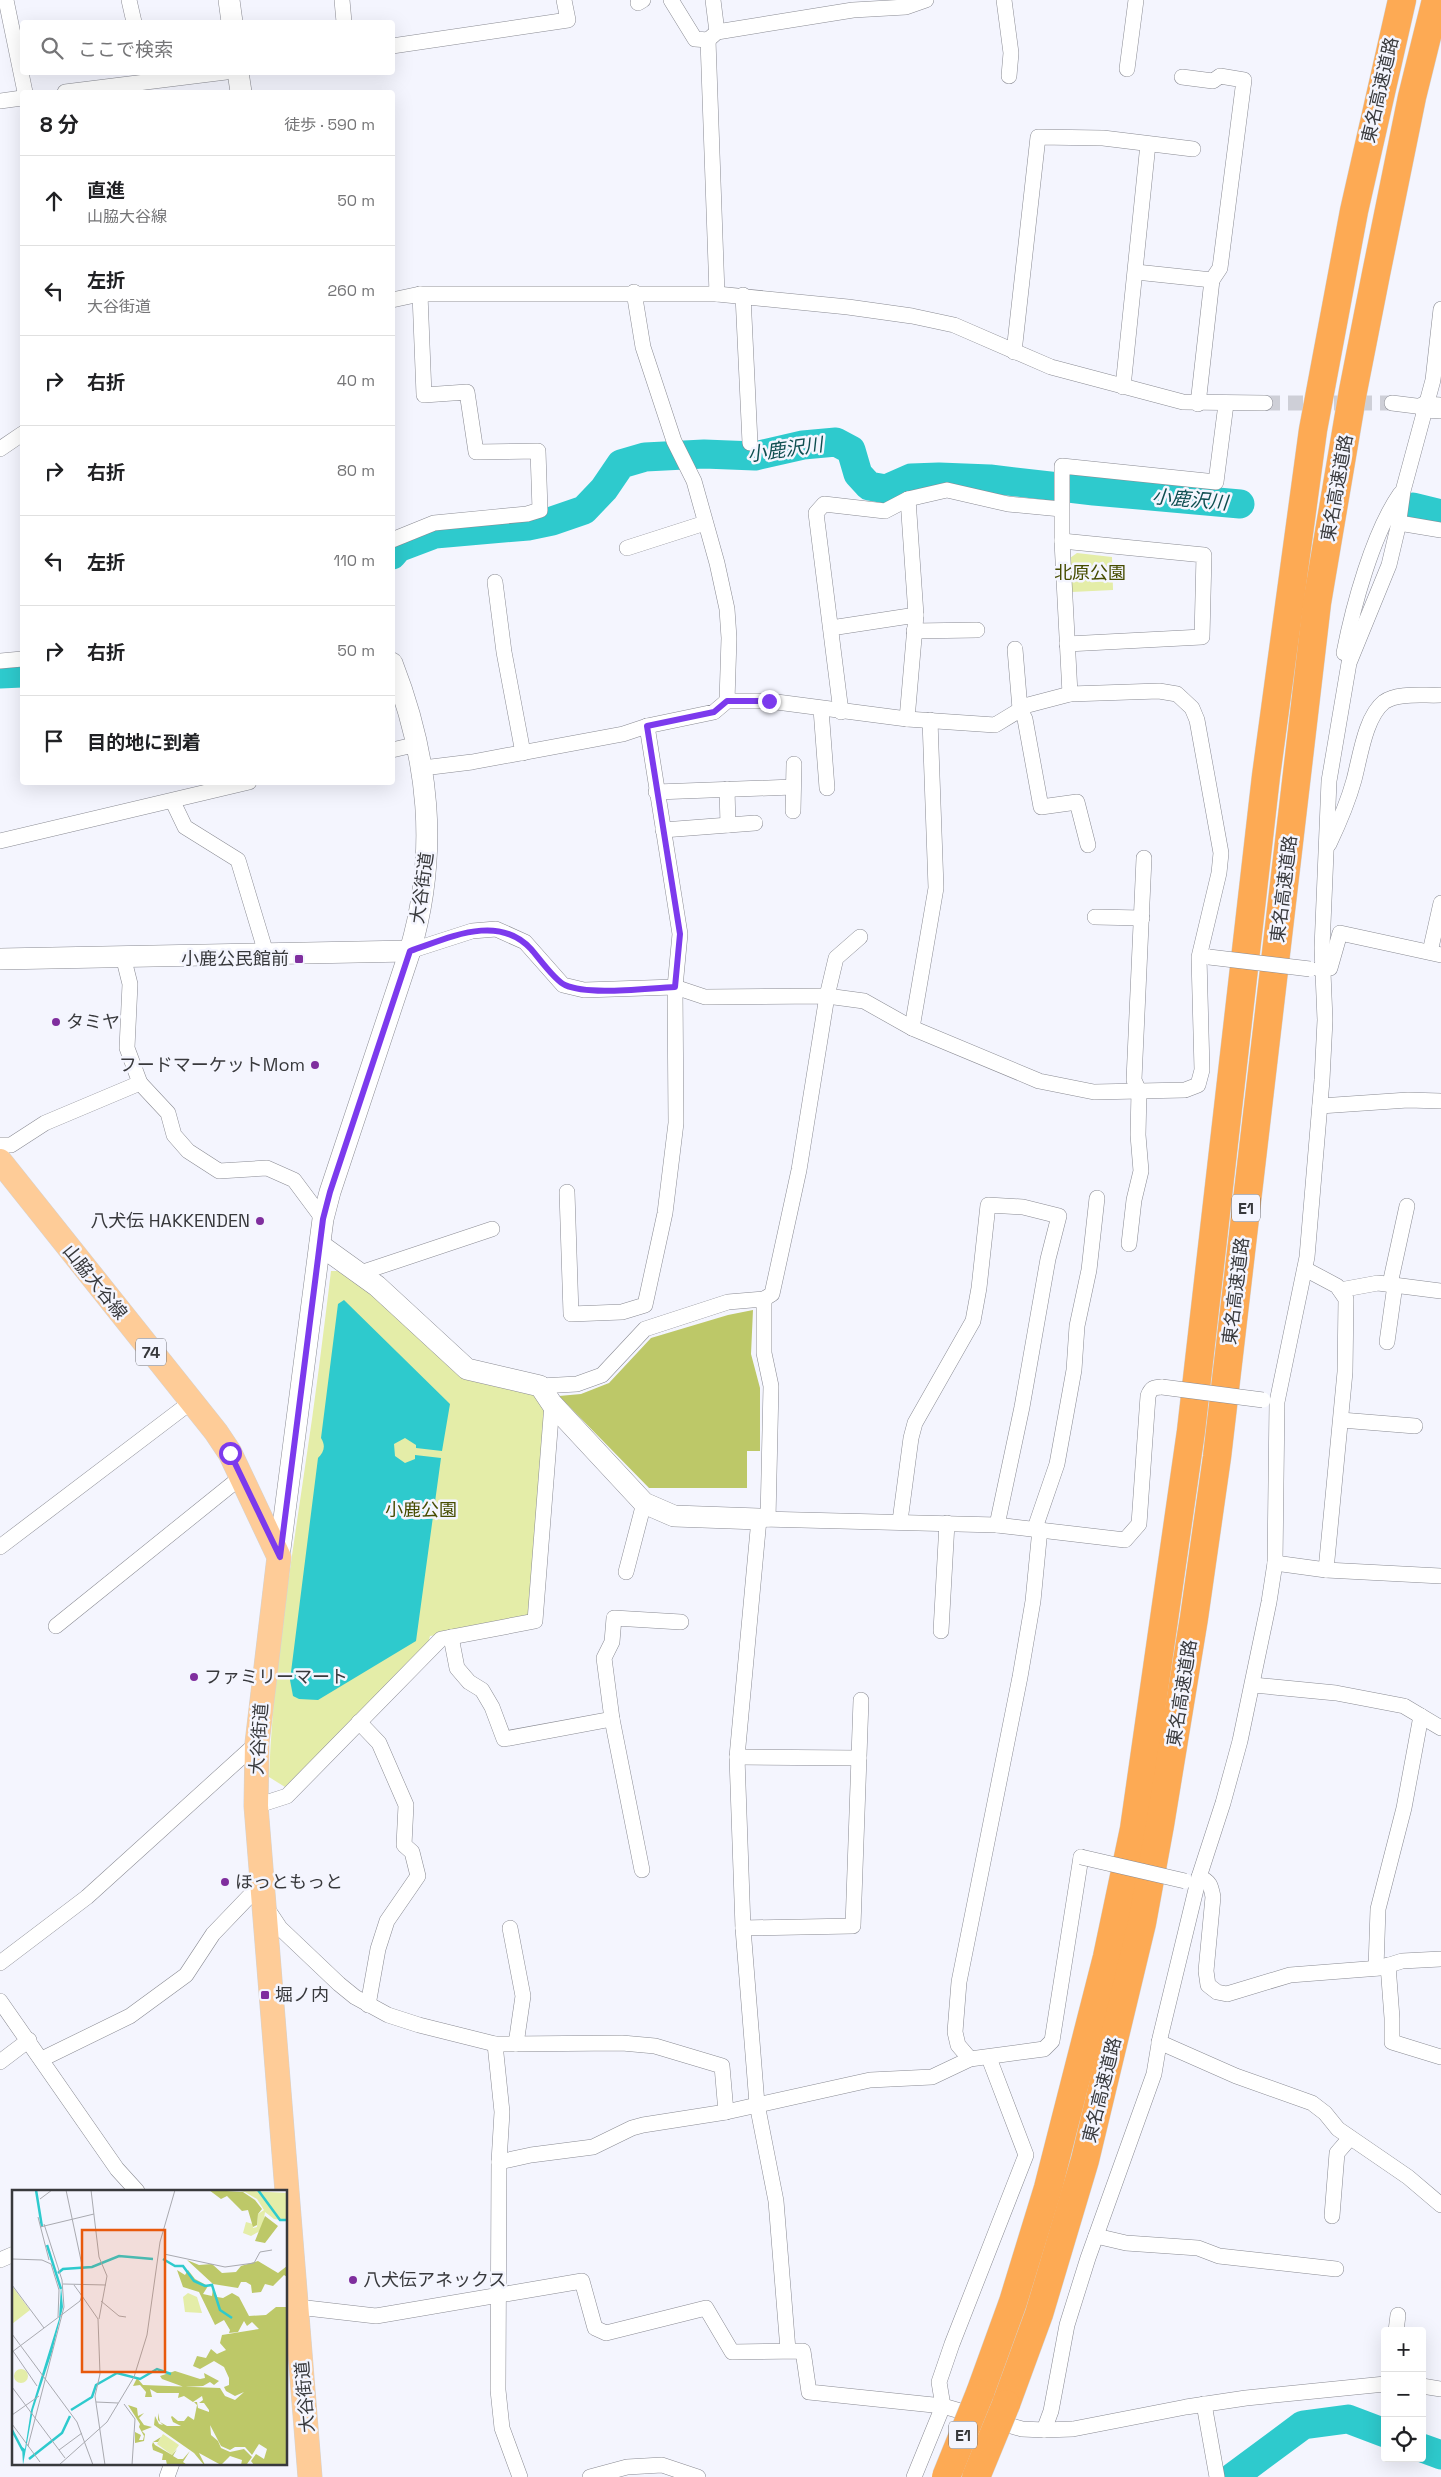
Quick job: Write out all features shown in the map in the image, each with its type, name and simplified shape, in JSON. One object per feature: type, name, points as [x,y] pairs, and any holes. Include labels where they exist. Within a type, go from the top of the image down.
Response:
[{"type":"highway","name":"東名高速道路","points":[[946,2477],[980,2393],[1013,2302],[1048,2188],[1107,1957],[1134,1829],[1191,1431],[1266,776],[1313,430],[1354,211],[1402,0]]},
{"type":"highway","name":"東名高速道路","points":[[976,2477],[1006,2404],[1039,2314],[1085,2160],[1142,1923],[1194,1618],[1217,1457],[1317,604],[1374,284],[1412,97],[1436,0]]},
{"type":"main road","name":"山脇大谷線","points":[[0,1161],[216,1432],[241,1477],[280,1557]]},
{"type":"main road","name":"大谷街道","points":[[280,1557],[257,1743],[256,1806],[283,2190]]},
{"type":"main road","name":"大谷街道","points":[[288,2253],[310,2477]]},
{"type":"street","points":[[6,0],[20,68]]},
{"type":"street","points":[[129,0],[134,20]]},
{"type":"street","points":[[229,0],[232,20]]},
{"type":"street","points":[[342,0],[344,20]]},
{"type":"street","points":[[395,46],[568,20],[564,0]]},
{"type":"street","points":[[671,0],[695,38],[713,36],[852,5],[906,6],[926,0]]},
{"type":"street","points":[[713,0],[717,294]]},
{"type":"street","points":[[1004,0],[1012,53],[1009,76]]},
{"type":"street","points":[[1127,69],[1136,0]]},
{"type":"street","points":[[21,75],[25,90]]},
{"type":"street","points":[[76,90],[146,77],[178,75]]},
{"type":"street","points":[[238,75],[240,90]]},
{"type":"street","points":[[1182,78],[1213,82],[1220,76],[1244,80],[1220,268],[1212,280],[1198,404]]},
{"type":"street","points":[[0,101],[20,98]]},
{"type":"street","points":[[1014,352],[1038,137],[1103,138],[1194,149]]},
{"type":"street","points":[[1123,387],[1148,144]]},
{"type":"street","points":[[1136,272],[1212,280]]},
{"type":"street","points":[[634,292],[643,347],[674,440],[694,481],[727,609],[729,638],[727,701]]},
{"type":"street","points":[[395,299],[420,294],[634,292],[743,295],[912,316],[954,325],[1052,367],[1182,402],[1198,404],[1265,403]]},
{"type":"street","points":[[395,539],[434,523],[518,515],[540,510],[538,451],[476,452],[466,392],[424,395],[420,294]]},
{"type":"street","points":[[743,295],[750,443]]},
{"type":"street","points":[[1334,743],[1337,696],[1348,633],[1357,598],[1392,505],[1402,491],[1433,408],[1433,380],[1441,309]]},
{"type":"street","points":[[1392,403],[1433,408]]},
{"type":"street","points":[[1070,694],[1062,541],[1062,466],[1216,482],[1226,404]]},
{"type":"street","points":[[0,449],[20,435]]},
{"type":"street","points":[[841,712],[816,513],[824,504],[885,511],[908,500],[947,490],[1008,504],[1061,509]]},
{"type":"street","points":[[1044,2430],[1051,2411],[1067,2325],[1096,2236],[1154,2074],[1159,2042],[1194,1881],[1223,1803],[1252,1685],[1275,1564],[1270,1401],[1305,1269],[1320,1106],[1325,1020],[1316,969],[1329,781],[1349,663],[1389,564],[1399,523],[1402,491]]},
{"type":"street","points":[[906,719],[916,616],[908,500]]},
{"type":"street","points":[[627,548],[705,523]]},
{"type":"street","points":[[1399,523],[1441,530]]},
{"type":"street","points":[[1062,541],[1204,555],[1202,636],[1067,644]]},
{"type":"street","points":[[495,582],[504,652],[522,753]]},
{"type":"street","points":[[831,628],[916,616]]},
{"type":"street","points":[[914,631],[977,630]]},
{"type":"street","points":[[1014,649],[1020,709],[1025,719],[1041,807],[1077,802],[1088,845]]},
{"type":"street","points":[[0,661],[20,659]]},
{"type":"street","name":"大谷街道","points":[[280,1557],[323,1219],[330,1192],[410,951],[422,896],[428,840],[423,768],[408,703],[395,670]]},
{"type":"street","points":[[0,959],[410,951],[472,931],[496,929],[525,942],[563,985],[584,990],[675,987],[705,998],[827,996],[864,1001],[912,1028],[1039,1081],[1094,1092],[1185,1090],[1198,1085],[1202,1070],[1204,957],[1221,853],[1197,720],[1192,708],[1177,694],[1159,691],[1070,694],[1028,705],[996,725],[906,719],[841,712],[769,701],[727,701],[714,712],[647,726],[623,734],[522,753],[423,768]]},
{"type":"street","points":[[1325,852],[1339,823],[1354,779],[1358,757],[1368,728],[1384,702],[1397,697],[1441,696]]},
{"type":"street","points":[[821,709],[827,788]]},
{"type":"street","points":[[912,1028],[936,888],[930,720]]},
{"type":"street","points":[[645,1329],[645,1305],[665,1213],[676,1122],[675,987],[680,934],[647,726]]},
{"type":"street","points":[[395,749],[418,744]]},
{"type":"street","points":[[793,811],[794,764]]},
{"type":"street","points":[[0,842],[238,785]]},
{"type":"street","points":[[656,792],[794,787]]},
{"type":"street","points":[[727,789],[728,825]]},
{"type":"street","points":[[173,802],[185,827],[238,860],[266,953]]},
{"type":"street","points":[[663,830],[755,823]]},
{"type":"street","points":[[1129,1244],[1134,1200],[1141,1171],[1139,1091],[1134,1080],[1144,858]]},
{"type":"street","points":[[1204,957],[1316,969],[1330,968],[1340,933],[1436,953],[1441,903]]},
{"type":"street","points":[[1095,917],[1142,918]]},
{"type":"street","points":[[320,1245],[360,1273],[467,1369],[540,1386],[577,1384],[602,1375],[645,1329],[728,1302],[764,1299],[772,1294],[799,1170],[827,996],[836,958],[860,937]]},
{"type":"street","points":[[123,956],[130,984],[127,1048],[140,1082],[168,1113],[174,1135],[188,1150],[219,1170],[267,1168],[294,1180],[323,1219]]},
{"type":"street","points":[[0,1145],[11,1146],[45,1123],[140,1082]]},
{"type":"street","points":[[1320,1106],[1408,1100],[1441,1101]]},
{"type":"street","points":[[567,1192],[572,1314],[622,1312],[645,1305]]},
{"type":"street","points":[[970,2059],[958,2045],[955,2032],[959,1982],[1034,1601],[1037,1528],[1057,1464],[1074,1370],[1077,1326],[1089,1270],[1097,1198]]},
{"type":"street","points":[[900,1521],[911,1438],[915,1423],[973,1321],[979,1288],[988,1205],[1023,1207],[1059,1216],[1048,1259],[1022,1407],[997,1524]]},
{"type":"street","points":[[1387,1342],[1392,1285],[1407,1206]]},
{"type":"street","points":[[360,1273],[492,1229]]},
{"type":"street","points":[[1305,1269],[1337,1286],[1346,1299],[1347,1318],[1341,1420],[1326,1570]]},
{"type":"street","points":[[1340,1290],[1378,1283],[1441,1291]]},
{"type":"street","points":[[764,1299],[764,1353],[771,1386],[764,1519],[738,1757],[742,1928],[757,2104],[776,2202],[788,2350]]},
{"type":"street","points":[[540,1386],[552,1404],[644,1503],[674,1516],[997,1524],[1125,1540],[1139,1524],[1148,1396],[1150,1390],[1155,1387],[1162,1387],[1270,1401]]},
{"type":"street","points":[[0,1547],[191,1402]]},
{"type":"street","points":[[256,1806],[286,1796],[441,1639],[535,1621],[552,1404]]},
{"type":"street","points":[[1341,1420],[1415,1426]]},
{"type":"street","points":[[56,1626],[241,1477]]},
{"type":"street","points":[[626,1572],[644,1503]]},
{"type":"street","points":[[941,1631],[947,1523]]},
{"type":"street","points":[[1275,1564],[1326,1570],[1441,1576]]},
{"type":"street","points":[[642,1870],[612,1720],[604,1658],[612,1642],[614,1618],[682,1622]]},
{"type":"street","points":[[451,1637],[457,1668],[469,1682],[482,1690],[492,1707],[504,1739],[612,1720]]},
{"type":"street","points":[[1252,1685],[1336,1693],[1404,1706],[1441,1728]]},
{"type":"street","points":[[742,1928],[853,1926],[861,1700]]},
{"type":"street","points":[[1421,1716],[1404,1808],[1378,1909],[1382,1966],[1392,2018],[1392,2042],[1441,2057]]},
{"type":"street","points":[[359,1722],[379,1744],[406,1805],[404,1845],[412,1852],[418,1876],[387,1921],[378,1949],[368,2005]]},
{"type":"street","points":[[0,1963],[87,1897],[257,1743]]},
{"type":"street","points":[[738,1757],[859,1758]]},
{"type":"street","points":[[499,2162],[531,2154],[593,2147],[632,2128],[726,2112],[870,2080],[932,2077],[970,2059],[989,2058],[1044,2049],[1052,2041],[1081,1857],[1194,1881],[1207,1880],[1211,1885],[1213,1897],[1206,1971],[1208,1985],[1217,1992],[1227,1994],[1290,1975],[1382,1966],[1402,1961],[1441,1959]]},
{"type":"street","points":[[42,2059],[130,2016],[186,1975],[213,1934],[262,1892],[280,1928],[339,1984],[368,2005],[388,2015],[419,2025],[495,2044],[639,2044],[655,2046],[722,2066],[726,2112]]},
{"type":"street","points":[[510,1928],[523,1996],[516,2044]]},
{"type":"street","points":[[0,2001],[117,2169],[136,2190]]},
{"type":"street","points":[[0,2062],[28,2040]]},
{"type":"street","points":[[1159,2042],[1236,2076],[1312,2103],[1338,2129],[1408,2177],[1441,2205]]},
{"type":"street","points":[[495,2044],[502,2112],[499,2162],[498,2390],[502,2428],[520,2477]]},
{"type":"street","points":[[914,2477],[942,2406],[939,2382],[1026,2154],[989,2058]]},
{"type":"street","points":[[1332,2216],[1337,2153],[1350,2138]]},
{"type":"street","points":[[1096,2236],[1126,2243],[1198,2248],[1219,2256],[1336,2270]]},
{"type":"street","points":[[0,2260],[12,2255]]},
{"type":"street","points":[[292,2308],[376,2316],[411,2312],[498,2294],[582,2281],[595,2328],[606,2333],[706,2308],[732,2352],[803,2351],[809,2392],[942,2406],[1022,2429],[1073,2429],[1204,2404],[1381,2384]]},
{"type":"street","points":[[1396,2327],[1398,2315]]},
{"type":"street","points":[[1426,2387],[1441,2389]]},
{"type":"street","points":[[1204,2404],[1217,2477]]},
{"type":"street","points":[[167,2477],[172,2464]]},
{"type":"street","points":[[590,2477],[627,2467],[662,2465],[698,2477]]},
{"type":"green space","name":"北原公園","points":[[1077,553],[1112,557],[1113,590],[1072,592],[1070,558]]},
{"type":"green space","name":"小鹿公園","points":[[331,1271],[343,1271],[413,1329],[452,1370],[468,1378],[525,1389],[544,1399],[547,1412],[535,1614],[504,1626],[430,1636],[427,1647],[285,1787],[269,1777],[274,1699]]},
{"type":"green space","points":[[753,1310],[751,1354],[760,1388],[760,1451],[747,1451],[747,1488],[649,1488],[559,1396],[581,1394],[609,1383],[651,1338],[728,1315]]},
{"type":"water","points":[[344,1300],[450,1404],[442,1451],[416,1448],[416,1445],[405,1438],[394,1444],[395,1456],[405,1463],[415,1459],[415,1455],[441,1458],[416,1641],[318,1700],[299,1699],[293,1696],[290,1680],[318,1458],[324,1449],[321,1438],[338,1304]]},
{"type":"waterway","name":"小鹿沢川","points":[[395,552],[398,548],[435,534],[528,526],[552,521],[584,510],[604,489],[621,464],[645,457],[704,454],[755,456],[803,445],[836,442],[851,450],[858,474],[869,486],[886,489],[911,478],[990,479],[1094,491],[1240,504]]},
{"type":"waterway","name":"小鹿沢川","points":[[1413,507],[1441,514]]},
{"type":"waterway","name":"小鹿沢川","points":[[0,674],[20,673]]},
{"type":"waterway","points":[[1233,2477],[1303,2425],[1348,2419],[1381,2431]]},
{"type":"waterway","points":[[1426,2449],[1441,2455]]},
{"type":"tunnel","points":[[1265,403],[1392,403]]},
{"type":"place","name":"小鹿公民館前","points":[[299,959]]},
{"type":"place","name":"タミヤ","points":[[56,1022]]},
{"type":"place","name":"フードマーケットMom","points":[[315,1065]]},
{"type":"place","name":"八犬伝 HAKKENDEN","points":[[260,1221]]},
{"type":"place","name":"ファミリーマート","points":[[194,1677]]},
{"type":"place","name":"ほっともっと","points":[[225,1882]]},
{"type":"place","name":"堀ノ内","points":[[265,1995]]},
{"type":"place","name":"八犬伝アネックス","points":[[353,2280]]},
{"type":"route","points":[[230,1453],[280,1557],[323,1219],[330,1192],[410,951],[472,931],[496,929],[525,942],[563,985],[584,990],[675,987],[680,934],[647,726],[714,712],[727,701],[769,701]]}]
